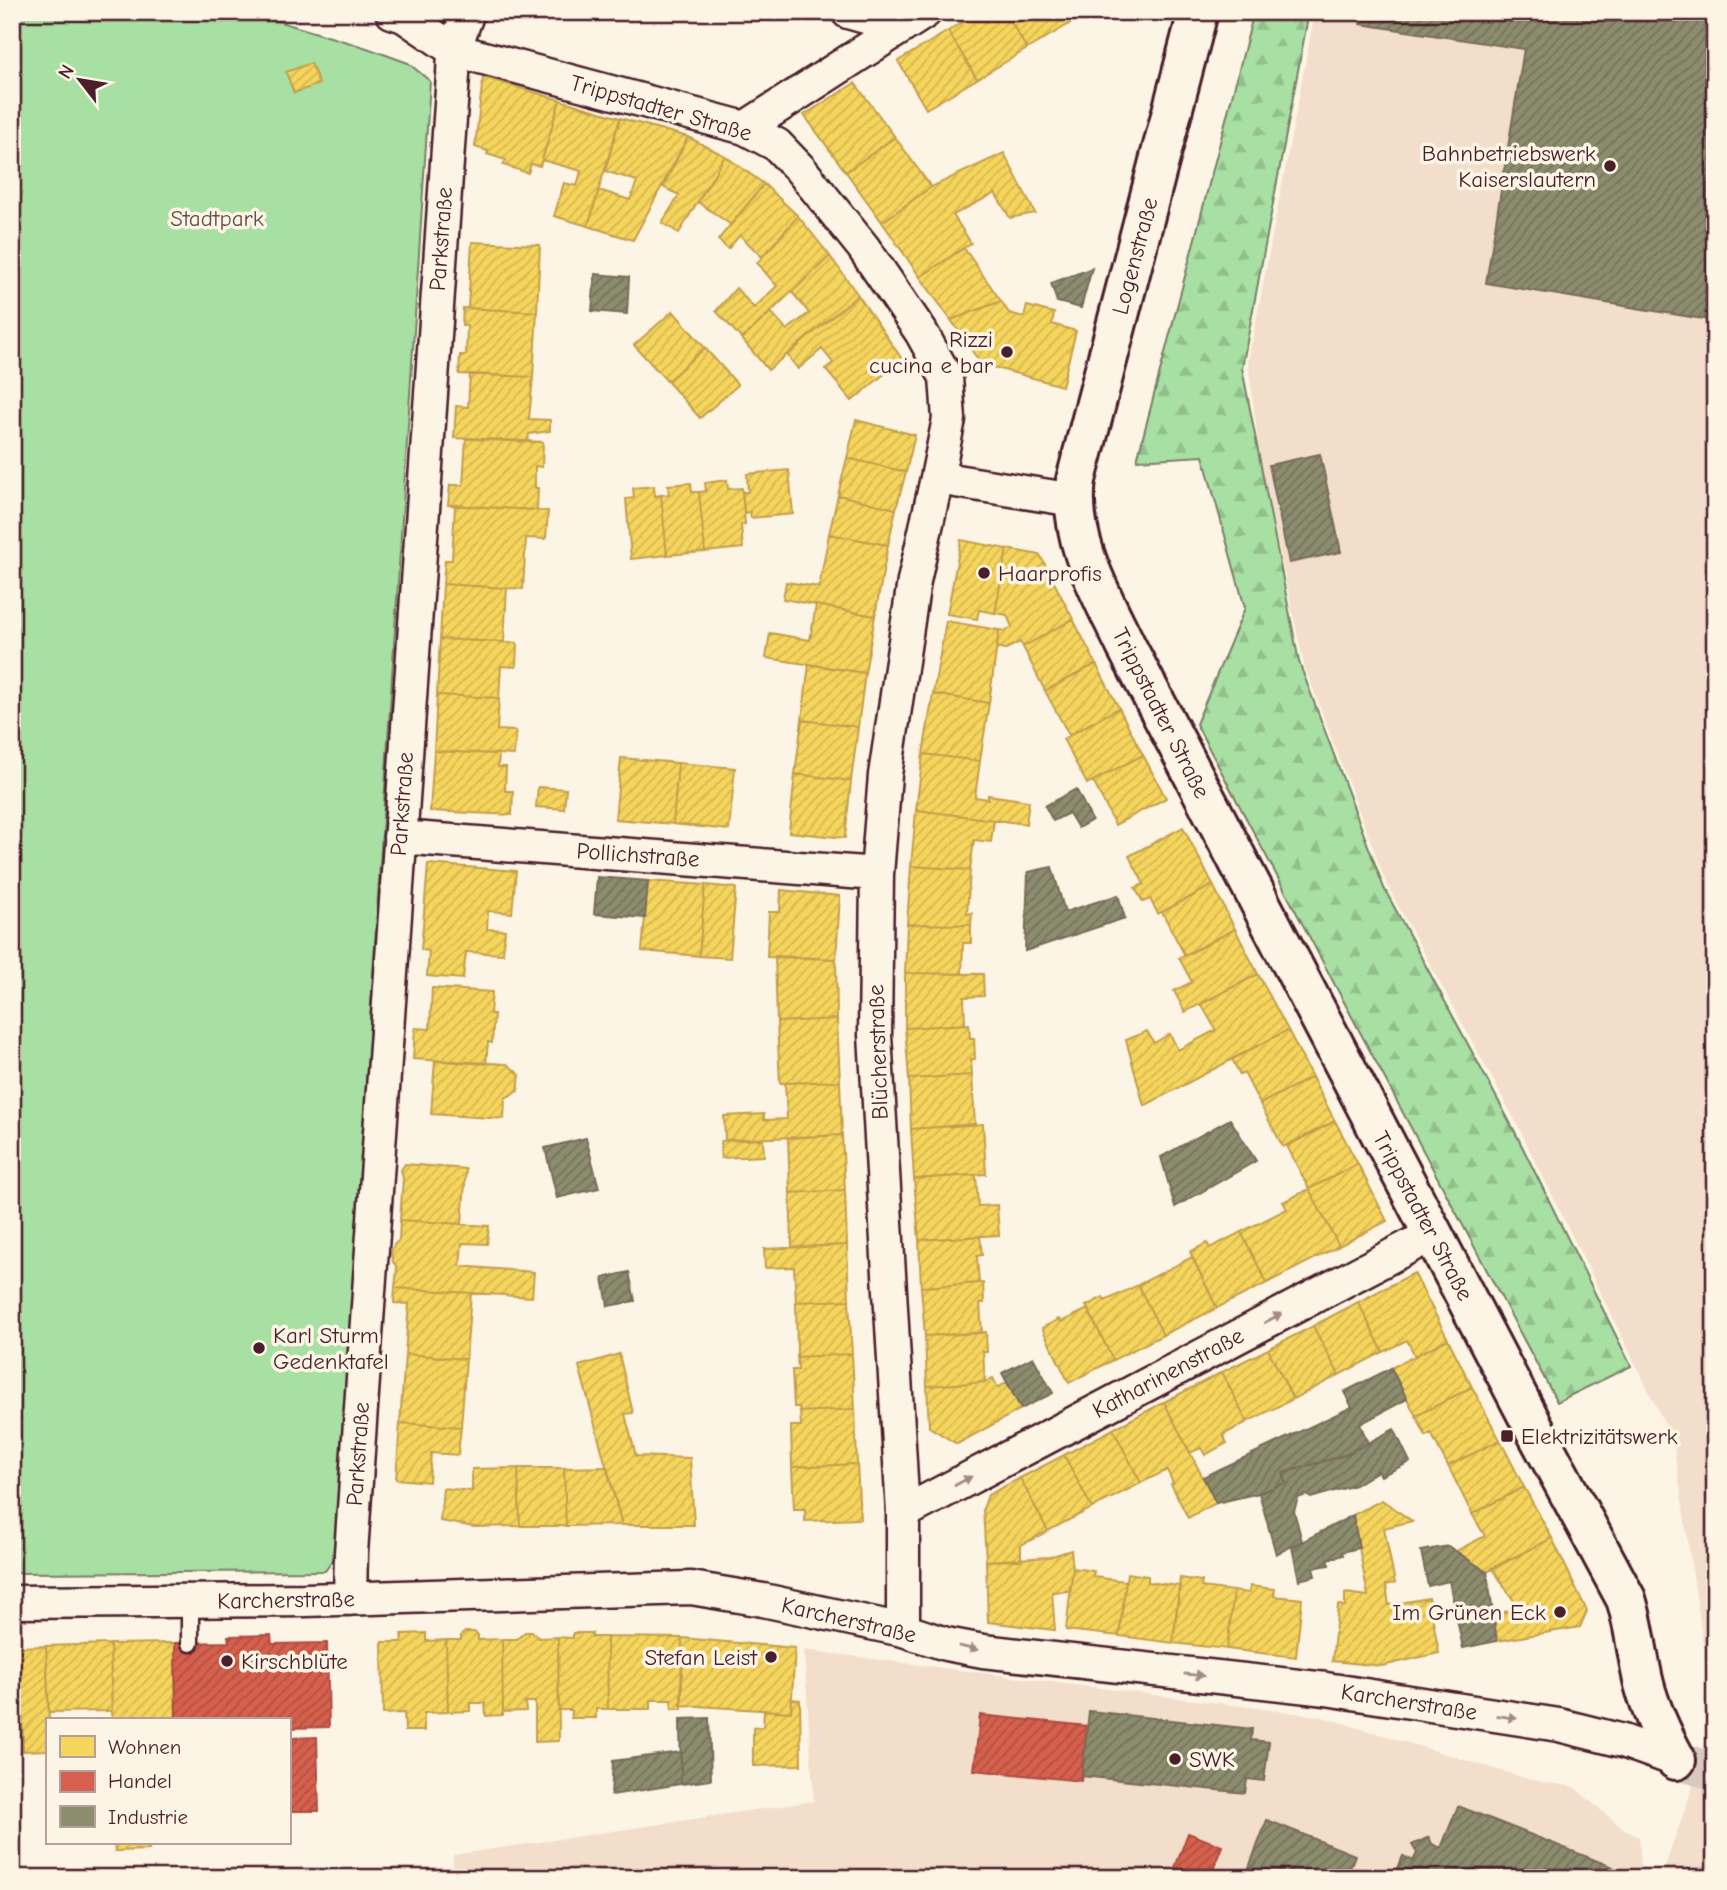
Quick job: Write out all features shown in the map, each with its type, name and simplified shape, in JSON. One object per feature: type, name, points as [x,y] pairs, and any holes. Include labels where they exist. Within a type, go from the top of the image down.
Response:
[{"type":"main road","name":"Logenstraße","points":[[1073,500],[1085,444],[1198,12]]},
{"type":"main road","name":"Trippstadter Straße","points":[[1073,500],[1080,542],[1096,584],[1126,646],[1626,1599],[1633,1622],[1644,1685],[1656,1721],[1676,1760]]},
{"type":"street","name":"Trippstadter Straße","points":[[392,12],[404,16],[454,50],[745,128],[777,145],[801,170],[863,247],[921,332],[946,377],[949,419],[937,478]]},
{"type":"street","name":"Parkstraße","points":[[350,1599],[454,50],[468,12]]},
{"type":"street","points":[[848,12],[913,20]]},
{"type":"street","points":[[745,128],[913,20]]},
{"type":"street","points":[[937,478],[1073,500]]},
{"type":"street","name":"Blücherstraße","points":[[903,1630],[903,1513],[876,1035],[877,874],[885,775],[914,581],[937,478]]},
{"type":"street","name":"Pollichstraße","points":[[400,836],[877,874]]},
{"type":"street","name":"Katharinenstraße","points":[[903,1513],[1433,1234]]},
{"type":"street","name":"Karcherstraße","points":[[12,1602],[350,1599],[691,1588],[763,1600],[903,1630],[946,1644],[983,1651],[1326,1689],[1559,1725],[1623,1741],[1676,1760]]},
{"type":"lane","points":[[190,1601],[190,1643]]},
{"type":"shaded area","points":[[1315,12],[1715,12],[1715,1878],[1661,1878],[1711,1734],[1704,1650],[1673,1440],[1519,1128],[1387,885],[1304,665],[1262,470],[1248,363]]},
{"type":"shaded area","points":[[804,1650],[1319,1716],[1532,1780],[1574,1787],[1623,1829],[1639,1837],[1642,1878],[453,1878],[453,1855],[814,1801]]},
{"type":"green space","name":"Stadtpark","points":[[12,12],[247,12],[408,63],[430,81],[336,1556],[325,1571],[12,1573]]},
{"type":"green space","points":[[1254,12],[1309,12],[1242,368],[1299,662],[1384,888],[1514,1130],[1631,1366],[1557,1402],[1196,724],[1245,608],[1203,456],[1137,460]]},
{"type":"building: Wohnen","points":[[978,12],[1005,12],[1027,49],[977,79],[948,31]]},
{"type":"building: Wohnen","points":[[1005,12],[1074,12],[1078,19],[1027,49]]},
{"type":"building: Wohnen","points":[[948,31],[977,79],[926,109],[898,61]]},
{"type":"building: Wohnen","points":[[311,63],[319,84],[294,93],[286,72]]},
{"type":"building: Wohnen","points":[[483,77],[560,100],[540,166],[531,164],[528,173],[503,165],[506,160],[475,147]]},
{"type":"building: Wohnen","points":[[855,83],[895,137],[846,172],[804,115]]},
{"type":"building: Wohnen","points":[[560,100],[620,118],[588,226],[554,216],[564,183],[577,186],[581,171],[542,160]]},
{"type":"building: Wohnen","points":[[620,118],[688,137],[633,240],[588,226],[599,190],[630,200],[637,181],[605,171]]},
{"type":"building: Wohnen","points":[[688,137],[725,156],[679,233],[662,223],[679,195],[663,187]]},
{"type":"building: Wohnen","points":[[895,137],[931,187],[882,222],[846,172]]},
{"type":"building: Wohnen","points":[[1004,153],[1035,213],[1010,218],[995,193],[953,215],[971,243],[920,277],[882,222],[931,187]]},
{"type":"building: Wohnen","points":[[725,156],[764,184],[731,225],[698,202]]},
{"type":"building: Wohnen","points":[[764,184],[798,216],[762,257],[740,235],[728,249],[718,240]]},
{"type":"building: Wohnen","points":[[798,216],[830,256],[742,339],[716,311],[736,288],[754,308],[777,286],[757,263]]},
{"type":"building: Wohnen","points":[[472,242],[540,245],[537,312],[468,308]]},
{"type":"building: Wohnen","points":[[964,248],[1001,301],[951,320],[920,277]]},
{"type":"building: Wohnen","points":[[830,256],[858,295],[768,370],[742,339],[771,312],[787,330],[809,313],[792,292]]},
{"type":"building: Wohnen","points":[[858,295],[902,359],[852,401],[825,369],[833,363],[822,349],[798,369],[787,355]]},
{"type":"building: Wohnen","points":[[1001,301],[1009,313],[1024,317],[1027,306],[1054,313],[1052,324],[1076,331],[1062,386],[981,364],[951,320]]},
{"type":"building: Wohnen","points":[[463,308],[537,312],[533,377],[459,374],[460,355],[466,355],[467,326],[462,326]]},
{"type":"building: Wohnen","points":[[673,311],[705,348],[667,381],[634,345]]},
{"type":"building: Wohnen","points":[[705,348],[738,385],[700,418],[667,381]]},
{"type":"building: Wohnen","points":[[470,374],[533,377],[529,419],[550,420],[550,431],[529,434],[528,442],[454,438],[456,406],[468,407]]},
{"type":"building: Wohnen","points":[[856,420],[915,435],[906,472],[847,458]]},
{"type":"building: Wohnen","points":[[466,438],[543,442],[542,467],[535,466],[537,510],[448,505],[450,485],[463,485]]},
{"type":"building: Wohnen","points":[[847,458],[906,472],[896,509],[838,495]]},
{"type":"building: Wohnen","points":[[789,470],[793,514],[751,518],[750,512],[744,513],[742,492],[748,492],[747,474]]},
{"type":"building: Wohnen","points":[[727,480],[728,489],[742,488],[745,524],[741,525],[743,548],[705,552],[699,492],[706,491],[705,483]]},
{"type":"building: Wohnen","points":[[691,483],[692,492],[699,492],[705,552],[667,555],[661,495],[669,494],[668,485]]},
{"type":"building: Wohnen","points":[[654,486],[655,496],[661,495],[667,555],[631,559],[626,499],[634,498],[633,488]]},
{"type":"building: Wohnen","points":[[838,495],[896,509],[888,545],[829,534]]},
{"type":"building: Wohnen","points":[[455,505],[548,511],[546,539],[526,538],[523,589],[443,584],[445,560],[452,560]]},
{"type":"building: Wohnen","points":[[829,534],[888,545],[875,616],[783,599],[786,582],[819,587]]},
{"type":"building: Wohnen","points":[[961,540],[1007,549],[995,613],[979,610],[977,619],[947,614]]},
{"type":"building: Wohnen","points":[[1007,549],[1040,555],[1073,619],[1023,647],[1020,642],[1006,649],[997,648],[999,630],[1005,631],[1012,627],[1007,615],[995,613]]},
{"type":"building: Wohnen","points":[[443,584],[507,588],[504,642],[440,639]]},
{"type":"building: Wohnen","points":[[816,605],[875,616],[865,673],[766,658],[770,633],[810,640]]},
{"type":"building: Wohnen","points":[[1073,619],[1096,664],[1045,691],[1023,647]]},
{"type":"building: Wohnen","points":[[946,621],[999,630],[989,703],[933,694]]},
{"type":"building: Wohnen","points":[[440,639],[517,643],[516,667],[501,666],[499,698],[437,695]]},
{"type":"building: Wohnen","points":[[809,664],[865,673],[858,727],[802,720]]},
{"type":"building: Wohnen","points":[[1096,664],[1119,708],[1069,735],[1045,691]]},
{"type":"building: Wohnen","points":[[933,694],[989,703],[980,761],[923,754]]},
{"type":"building: Wohnen","points":[[437,695],[499,698],[497,730],[516,731],[514,755],[434,751]]},
{"type":"building: Wohnen","points":[[1119,708],[1143,755],[1087,784],[1063,739]]},
{"type":"building: Wohnen","points":[[802,720],[858,727],[851,781],[795,774]]},
{"type":"building: Wohnen","points":[[434,751],[499,754],[498,767],[506,767],[505,791],[513,791],[512,815],[430,811]]},
{"type":"building: Wohnen","points":[[923,754],[980,761],[975,797],[988,799],[988,795],[1029,801],[1026,824],[916,810]]},
{"type":"building: Wohnen","points":[[1143,755],[1166,798],[1115,825],[1093,781]]},
{"type":"building: Wohnen","points":[[621,758],[678,763],[673,824],[615,819]]},
{"type":"building: Wohnen","points":[[678,763],[735,768],[729,830],[673,824]]},
{"type":"building: Wohnen","points":[[795,774],[851,781],[845,838],[789,832]]},
{"type":"building: Wohnen","points":[[538,787],[566,789],[564,809],[536,807]]},
{"type":"building: Wohnen","points":[[916,810],[994,820],[991,842],[974,840],[970,870],[911,866]]},
{"type":"building: Wohnen","points":[[1183,827],[1213,885],[1158,914],[1150,899],[1143,902],[1135,888],[1144,884],[1129,856]]},
{"type":"building: Wohnen","points":[[428,864],[516,871],[512,913],[488,911],[487,929],[505,930],[503,954],[466,952],[463,979],[427,976],[429,951],[421,950]]},
{"type":"building: Wohnen","points":[[911,866],[970,870],[967,914],[972,913],[971,925],[907,924]]},
{"type":"building: Wohnen","points":[[648,881],[705,885],[699,956],[642,951]]},
{"type":"building: Wohnen","points":[[705,885],[736,888],[730,958],[699,956]]},
{"type":"building: Wohnen","points":[[1213,885],[1235,929],[1185,956],[1162,912]]},
{"type":"building: Wohnen","points":[[781,890],[840,896],[836,959],[767,957],[769,912],[780,912]]},
{"type":"building: Wohnen","points":[[907,924],[971,925],[971,943],[963,943],[962,974],[905,973]]},
{"type":"building: Wohnen","points":[[1235,929],[1258,974],[1185,1012],[1174,991],[1192,982],[1179,958]]},
{"type":"building: Wohnen","points":[[775,956],[836,959],[837,1019],[777,1022]]},
{"type":"building: Wohnen","points":[[905,973],[983,974],[984,996],[964,997],[965,1024],[905,1028]]},
{"type":"building: Wohnen","points":[[1258,974],[1288,1030],[1144,1106],[1126,1040],[1147,1031],[1154,1043],[1170,1034],[1178,1050],[1216,1030],[1201,1004]]},
{"type":"building: Wohnen","points":[[432,988],[492,992],[492,1043],[488,1042],[486,1064],[413,1059],[415,1028],[430,1029]]},
{"type":"building: Wohnen","points":[[837,1019],[840,1081],[780,1083],[777,1022]]},
{"type":"building: Wohnen","points":[[969,1024],[970,1038],[974,1038],[975,1059],[971,1059],[972,1075],[909,1079],[905,1028]]},
{"type":"building: Wohnen","points":[[1288,1030],[1312,1077],[1260,1104],[1244,1073],[1240,1075],[1232,1059]]},
{"type":"building: Wohnen","points":[[435,1060],[507,1064],[520,1075],[518,1091],[505,1098],[504,1119],[431,1114]]},
{"type":"building: Wohnen","points":[[972,1075],[975,1124],[911,1129],[909,1079]]},
{"type":"building: Wohnen","points":[[1312,1077],[1335,1121],[1283,1147],[1260,1104]]},
{"type":"building: Wohnen","points":[[840,1081],[842,1135],[725,1140],[724,1116],[764,1114],[764,1120],[787,1119],[785,1083]]},
{"type":"building: Wohnen","points":[[1335,1121],[1358,1164],[1309,1189],[1287,1146]]},
{"type":"building: Wohnen","points":[[983,1124],[986,1174],[914,1179],[911,1129]]},
{"type":"building: Wohnen","points":[[842,1135],[845,1190],[790,1193],[788,1138]]},
{"type":"building: Wohnen","points":[[763,1139],[764,1156],[721,1158],[721,1141]]},
{"type":"building: Wohnen","points":[[405,1164],[466,1169],[462,1224],[400,1220],[403,1178],[401,1170]]},
{"type":"building: Wohnen","points":[[1358,1164],[1387,1221],[1339,1246],[1309,1189]]},
{"type":"building: Wohnen","points":[[976,1175],[978,1206],[997,1205],[999,1235],[919,1240],[914,1179]]},
{"type":"building: Wohnen","points":[[1309,1189],[1339,1246],[1267,1283],[1241,1232],[1287,1209],[1283,1202]]},
{"type":"building: Wohnen","points":[[845,1190],[847,1245],[792,1247],[790,1193]]},
{"type":"building: Wohnen","points":[[400,1220],[489,1226],[487,1244],[462,1243],[460,1266],[534,1272],[532,1297],[395,1288],[397,1267],[391,1253],[399,1240]]},
{"type":"building: Wohnen","points":[[1241,1232],[1267,1283],[1217,1308],[1190,1252],[1207,1243],[1210,1248]]},
{"type":"building: Wohnen","points":[[980,1236],[982,1255],[977,1256],[979,1283],[921,1287],[919,1240]]},
{"type":"building: Wohnen","points":[[847,1245],[849,1300],[796,1302],[794,1267],[765,1268],[764,1249]]},
{"type":"building: Wohnen","points":[[1192,1257],[1217,1308],[1163,1335],[1138,1285]]},
{"type":"building: Wohnen","points":[[1414,1273],[1448,1339],[1415,1356],[1407,1340],[1383,1352],[1358,1302]]},
{"type":"building: Wohnen","points":[[983,1283],[984,1303],[980,1303],[982,1333],[925,1336],[921,1287]]},
{"type":"building: Wohnen","points":[[1138,1285],[1163,1335],[1113,1360],[1086,1306],[1103,1297],[1105,1301]]},
{"type":"building: Wohnen","points":[[395,1288],[471,1293],[466,1359],[405,1354],[409,1304],[394,1303]]},
{"type":"building: Wohnen","points":[[849,1300],[852,1354],[797,1357],[796,1302]]},
{"type":"building: Wohnen","points":[[1358,1302],[1383,1352],[1339,1375],[1313,1326]]},
{"type":"building: Wohnen","points":[[1088,1309],[1113,1360],[1069,1383],[1042,1328]]},
{"type":"building: Wohnen","points":[[1313,1326],[1339,1375],[1293,1399],[1268,1349]]},
{"type":"building: Wohnen","points":[[986,1332],[987,1352],[983,1352],[985,1382],[927,1386],[925,1336]]},
{"type":"building: Wohnen","points":[[1448,1339],[1472,1387],[1416,1416],[1391,1368]]},
{"type":"building: Wohnen","points":[[1268,1349],[1293,1399],[1247,1422],[1222,1372]]},
{"type":"building: Wohnen","points":[[405,1354],[466,1359],[461,1427],[400,1423]]},
{"type":"building: Wohnen","points":[[619,1354],[633,1413],[625,1414],[636,1456],[690,1458],[694,1525],[622,1525],[579,1366]]},
{"type":"building: Wohnen","points":[[852,1354],[855,1409],[800,1412],[799,1407],[794,1407],[792,1370],[798,1370],[797,1357]]},
{"type":"building: Wohnen","points":[[1222,1372],[1247,1422],[1223,1435],[1227,1443],[1205,1455],[1201,1448],[1190,1453],[1164,1402]]},
{"type":"building: Wohnen","points":[[993,1378],[998,1388],[1007,1382],[1021,1409],[957,1444],[929,1427],[927,1386],[985,1382]]},
{"type":"building: Wohnen","points":[[1472,1387],[1500,1440],[1448,1466],[1431,1433],[1426,1436],[1416,1416]]},
{"type":"building: Wohnen","points":[[1164,1402],[1216,1503],[1188,1518],[1167,1470],[1141,1483],[1113,1429]]},
{"type":"building: Wohnen","points":[[855,1409],[857,1464],[792,1467],[791,1426],[801,1426],[800,1412]]},
{"type":"building: Wohnen","points":[[400,1423],[461,1427],[458,1455],[431,1453],[429,1482],[396,1479]]},
{"type":"building: Wohnen","points":[[1113,1429],[1141,1483],[1092,1508],[1064,1455]]},
{"type":"building: Wohnen","points":[[1500,1440],[1524,1487],[1472,1514],[1448,1466]]},
{"type":"building: Wohnen","points":[[1064,1455],[1092,1508],[1048,1531],[1020,1478]]},
{"type":"building: Wohnen","points":[[857,1464],[860,1519],[805,1521],[805,1509],[794,1509],[792,1467]]},
{"type":"building: Wohnen","points":[[607,1467],[622,1525],[566,1526],[564,1468]]},
{"type":"building: Wohnen","points":[[518,1468],[520,1526],[474,1527],[440,1521],[443,1488],[472,1491],[472,1469]]},
{"type":"building: Wohnen","points":[[518,1468],[564,1468],[566,1526],[520,1526]]},
{"type":"building: Wohnen","points":[[1020,1478],[1048,1531],[1021,1545],[1021,1560],[986,1561],[983,1509],[988,1495]]},
{"type":"building: Wohnen","points":[[1524,1487],[1552,1538],[1487,1572],[1456,1551],[1485,1536],[1472,1514]]},
{"type":"building: Wohnen","points":[[1382,1500],[1412,1521],[1384,1528],[1395,1583],[1386,1585],[1389,1605],[1429,1598],[1439,1653],[1382,1666],[1332,1661],[1338,1605],[1345,1606],[1345,1593],[1368,1596],[1353,1515]]},
{"type":"building: Wohnen","points":[[1552,1538],[1587,1611],[1580,1627],[1497,1641],[1493,1616],[1518,1607],[1492,1568]]},
{"type":"building: Wohnen","points":[[1071,1550],[1073,1568],[1070,1591],[1052,1592],[1055,1630],[988,1622],[986,1561],[1049,1557]]},
{"type":"building: Wohnen","points":[[1073,1568],[1094,1571],[1093,1577],[1126,1581],[1119,1636],[1066,1630]]},
{"type":"building: Wohnen","points":[[1127,1573],[1148,1576],[1148,1582],[1180,1586],[1173,1643],[1119,1636]]},
{"type":"building: Wohnen","points":[[1180,1578],[1202,1581],[1201,1587],[1234,1591],[1227,1649],[1173,1643]]},
{"type":"building: Wohnen","points":[[1250,1586],[1275,1589],[1274,1596],[1302,1599],[1296,1657],[1227,1649],[1234,1591],[1249,1593]]},
{"type":"building: Wohnen","points":[[474,1632],[478,1635],[478,1640],[502,1639],[503,1715],[486,1716],[485,1703],[470,1703],[470,1711],[448,1712],[446,1640],[461,1640],[461,1635]]},
{"type":"building: Wohnen","points":[[525,1632],[532,1632],[539,1638],[558,1637],[559,1741],[535,1742],[535,1702],[525,1702],[526,1711],[503,1712],[502,1639],[517,1639]]},
{"type":"building: Wohnen","points":[[426,1633],[426,1641],[446,1640],[448,1712],[424,1713],[424,1731],[405,1731],[404,1713],[383,1714],[382,1642],[402,1642],[402,1634]]},
{"type":"building: Wohnen","points":[[573,1633],[592,1633],[592,1637],[607,1637],[608,1709],[596,1709],[596,1718],[571,1718],[571,1710],[559,1710],[558,1637],[573,1638]]},
{"type":"building: Wohnen","points":[[607,1637],[682,1638],[682,1709],[672,1709],[671,1700],[651,1700],[651,1709],[608,1709]]},
{"type":"building: Wohnen","points":[[682,1638],[795,1648],[791,1712],[681,1705]]},
{"type":"building: Wohnen","points":[[175,1643],[176,1718],[112,1718],[110,1644]]},
{"type":"building: Wohnen","points":[[110,1644],[112,1711],[49,1712],[46,1646]]},
{"type":"building: Wohnen","points":[[46,1646],[49,1718],[46,1718],[46,1750],[23,1751],[22,1707],[12,1707],[12,1647]]},
{"type":"building: Wohnen","points":[[792,1699],[800,1700],[801,1765],[753,1766],[753,1728],[763,1727],[764,1710],[791,1712]]},
{"type":"building: Wohnen","points":[[114,1844],[149,1844],[149,1850],[115,1851]]},
{"type":"building: Handel","points":[[271,1635],[272,1644],[327,1643],[329,1727],[290,1728],[290,1718],[176,1718],[175,1643],[229,1642],[228,1636]]},
{"type":"building: Handel","points":[[980,1715],[1087,1726],[1081,1781],[974,1770]]},
{"type":"building: Handel","points":[[317,1737],[319,1811],[290,1811],[290,1738]]},
{"type":"building: Handel","points":[[1188,1833],[1222,1846],[1210,1878],[1171,1878]]},
{"type":"building: Industrie","name":"Bahnbetriebswerk Kaiserslautern","points":[[1362,12],[1715,12],[1715,321],[1486,283],[1524,49],[1360,24]]},
{"type":"building: Industrie","points":[[1092,268],[1081,308],[1057,302],[1051,283]]},
{"type":"building: Industrie","points":[[595,274],[629,277],[627,314],[592,311]]},
{"type":"building: Industrie","points":[[1320,454],[1341,552],[1289,563],[1269,465]]},
{"type":"building: Industrie","points":[[1076,789],[1092,820],[1078,828],[1069,813],[1053,821],[1045,806]]},
{"type":"building: Industrie","points":[[1052,867],[1065,912],[1118,895],[1125,918],[1025,951],[1028,872]]},
{"type":"building: Industrie","points":[[597,877],[648,881],[645,918],[594,914]]},
{"type":"building: Industrie","points":[[1230,1119],[1256,1161],[1175,1207],[1161,1157]]},
{"type":"building: Industrie","points":[[586,1138],[599,1188],[557,1198],[545,1148]]},
{"type":"building: Industrie","points":[[629,1272],[635,1301],[608,1306],[603,1278]]},
{"type":"building: Industrie","points":[[1033,1357],[1053,1393],[1021,1409],[1002,1373]]},
{"type":"building: Industrie","points":[[1391,1368],[1407,1399],[1360,1424],[1368,1443],[1345,1455],[1283,1473],[1286,1483],[1259,1493],[1216,1503],[1203,1477],[1352,1407],[1344,1392]]},
{"type":"building: Industrie","points":[[1394,1429],[1410,1462],[1381,1476],[1378,1471],[1355,1485],[1311,1498],[1306,1495],[1298,1498],[1294,1511],[1302,1541],[1276,1554],[1259,1493],[1286,1483],[1283,1473],[1345,1455]]},
{"type":"building: Industrie","points":[[1353,1515],[1359,1548],[1328,1559],[1329,1565],[1313,1568],[1315,1576],[1299,1580],[1292,1547]]},
{"type":"building: Industrie","points":[[1448,1546],[1487,1572],[1497,1641],[1463,1648],[1449,1581],[1428,1586],[1421,1551]]},
{"type":"building: Industrie","name":"SWK","points":[[1089,1711],[1252,1729],[1251,1740],[1269,1742],[1264,1781],[1247,1779],[1245,1793],[1082,1776]]},
{"type":"building: Industrie","points":[[709,1718],[711,1780],[681,1784],[680,1719]]},
{"type":"building: Industrie","points":[[681,1752],[681,1784],[611,1795],[613,1761]]},
{"type":"building: Industrie","points":[[1458,1806],[1613,1867],[1609,1878],[1394,1878],[1403,1856],[1413,1861],[1417,1853],[1412,1845],[1429,1837],[1432,1844],[1441,1848]]},
{"type":"building: Industrie","points":[[1267,1820],[1355,1855],[1346,1878],[1245,1878]]},
{"type":"tunnel","points":[[1676,1760],[1715,1772]]},
{"type":"place","name":"Bahnbetriebswerk Kaiserslautern","points":[[1610,166]]},
{"type":"place","name":"Rizzi cucina e bar","points":[[1007,352]]},
{"type":"place","name":"Haarprofis","points":[[984,573]]},
{"type":"place","name":"Karl Sturm Gedenktafel","points":[[259,1348]]},
{"type":"place","name":"Elektrizitätswerk","points":[[1507,1436]]},
{"type":"place","name":"Im Grünen Eck","points":[[1560,1612]]},
{"type":"place","name":"Stefan Leist","points":[[771,1657]]},
{"type":"place","name":"Kirschblüte","points":[[227,1661]]},
{"type":"place","name":"SWK","points":[[1175,1759]]}]
